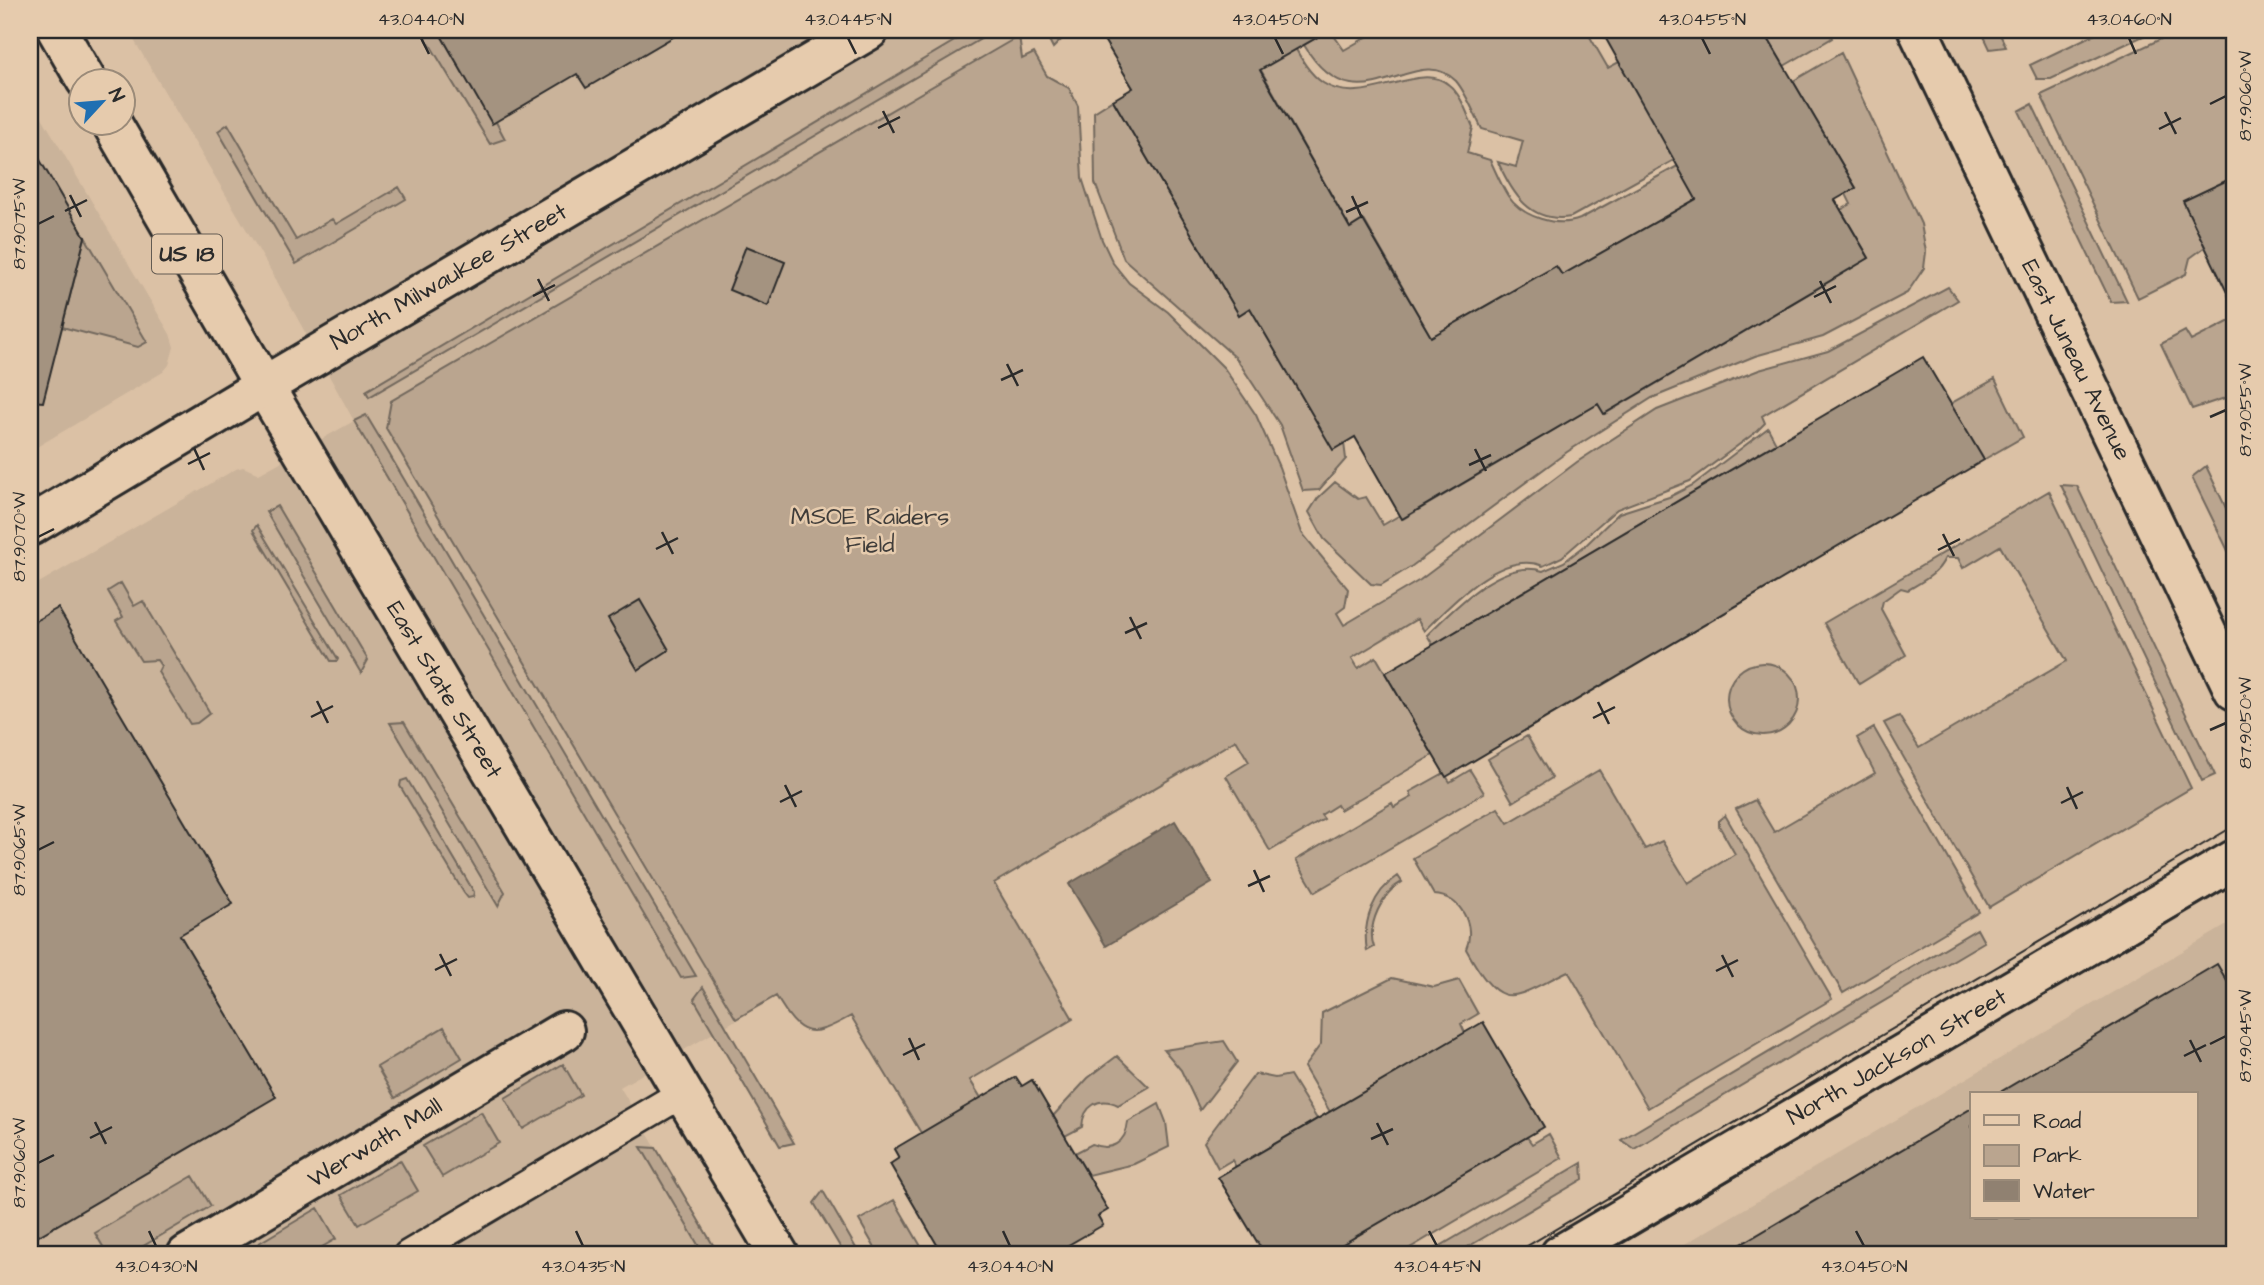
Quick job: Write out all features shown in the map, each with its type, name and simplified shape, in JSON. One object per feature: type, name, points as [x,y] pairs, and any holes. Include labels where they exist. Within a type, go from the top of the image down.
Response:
[{"type":"street","points":[[57,30],[78,66]]},
{"type":"street","name":"North Milwaukee Street","points":[[30,526],[869,30]]},
{"type":"street","name":"East Juneau Avenue","points":[[1918,30],[2234,690]]},
{"type":"street","name":"East State Street","points":[[119,136],[264,386],[779,1255]]},
{"type":"street","name":"North Jackson Street","points":[[1560,1255],[2234,860]]},
{"type":"street","name":"Werwath Mall","points":[[187,1255],[564,1031]]},
{"type":"lane","points":[[408,1255],[683,1093]]},
{"type":"shaded area","points":[[128,30],[1016,30],[1022,60],[1069,88],[1078,106],[1082,178],[1102,240],[1113,263],[1129,283],[1168,312],[1224,368],[1256,415],[1279,467],[1302,533],[1348,589],[1349,595],[1342,610],[824,969],[620,1087],[719,1255],[30,1255],[30,588],[236,469],[243,467],[259,474],[354,421],[274,276]]},
{"type":"shaded area","points":[[30,97],[170,334],[174,347],[169,365],[163,372],[30,451]]},
{"type":"shaded area","points":[[2234,921],[2234,1255],[1666,1255]]},
{"type":"green space","points":[[421,30],[438,30],[492,123],[496,122],[505,139],[490,144]]},
{"type":"green space","points":[[973,30],[996,30],[369,397],[366,391]]},
{"type":"green space","points":[[1044,30],[1068,30],[1073,37],[1062,39],[1053,48]]},
{"type":"green space","points":[[1285,30],[1311,72],[1323,83],[1339,90],[1373,89],[1422,78],[1437,79],[1449,85],[1460,99],[1473,127],[1467,153],[1490,160],[1505,192],[1514,203],[1541,219],[1561,222],[1580,219],[1720,143],[1735,177],[1562,275],[1556,266],[1431,337],[1364,220],[1350,228],[1249,49]]},
{"type":"green space","points":[[1330,30],[1344,50],[1379,30],[1586,30],[1608,68],[1619,62],[1696,148],[1571,217],[1544,216],[1524,204],[1516,195],[1498,162],[1516,167],[1523,141],[1482,129],[1456,81],[1440,71],[1422,70],[1365,85],[1345,83],[1324,71],[1304,45]]},
{"type":"green space","points":[[1763,30],[1828,30],[1832,38],[1784,66]]},
{"type":"green space","points":[[1981,30],[1998,30],[2006,47],[1990,49]]},
{"type":"green space","points":[[2103,30],[2156,30],[2051,79],[2037,79],[2030,65]]},
{"type":"green space","points":[[2180,30],[2234,30],[2234,177],[2184,201],[2205,247],[2190,258],[2186,274],[2138,298],[2041,95]]},
{"type":"green space","name":"MSOE Raiders Field","points":[[1019,36],[1022,59],[1034,53],[1047,76],[1069,88],[1078,106],[1082,178],[1102,240],[1113,263],[1129,283],[1168,312],[1224,368],[1256,415],[1279,467],[1302,533],[1348,589],[1345,607],[1337,613],[1344,625],[1420,580],[1577,462],[1657,410],[1759,370],[1828,351],[1948,287],[1958,300],[1762,416],[1765,423],[1756,432],[1690,481],[1617,509],[1562,557],[1543,566],[1527,563],[1511,565],[1495,572],[1463,594],[1424,631],[1417,619],[1352,658],[1358,668],[1376,657],[1433,755],[1340,810],[1337,805],[1321,815],[1324,819],[1270,851],[1226,776],[1249,762],[1236,740],[994,883],[1073,1019],[970,1080],[981,1098],[921,1133],[851,1016],[826,1028],[808,1030],[792,1020],[776,996],[736,1019],[386,428],[391,401]]},
{"type":"green space","points":[[1841,53],[1921,224],[1926,252],[1924,268],[1907,293],[1823,337],[1755,356],[1652,398],[1567,452],[1412,566],[1381,585],[1371,584],[1324,539],[1309,512],[1318,498],[1335,482],[1358,499],[1366,497],[1383,525],[1400,515],[1403,519],[1598,404],[1605,414],[1869,258],[1841,210],[1851,204],[1846,194],[1856,188],[1793,81]]},
{"type":"green space","points":[[1113,100],[1239,314],[1250,308],[1344,443],[1346,459],[1319,490],[1303,491],[1280,425],[1236,358],[1124,259],[1095,183],[1094,112]]},
{"type":"green space","points":[[2032,104],[2127,301],[2111,302],[2019,111]]},
{"type":"green space","points":[[228,124],[296,240],[332,219],[336,224],[399,187],[406,199],[296,264],[218,131]]},
{"type":"green space","points":[[85,237],[147,342],[138,347],[62,327]]},
{"type":"green space","points":[[2234,319],[2234,395],[2192,409],[2161,344],[2185,331],[2191,341]]},
{"type":"green space","points":[[1995,379],[2023,437],[1983,460],[1950,404]]},
{"type":"green space","points":[[366,415],[696,976],[681,978],[354,421]]},
{"type":"green space","points":[[1768,428],[1776,443],[1433,645],[1427,635],[1480,588],[1512,571],[1543,571],[1564,562],[1619,513],[1669,497],[1693,485]]},
{"type":"green space","points":[[2206,466],[2234,525],[2234,563],[2192,477]]},
{"type":"green space","points":[[2061,485],[2077,486],[2215,775],[2202,781]]},
{"type":"green space","points":[[2049,491],[2191,788],[1989,907],[1884,723],[1899,716],[1919,748],[2067,661],[2000,546],[1963,568],[1958,558],[1945,558],[1934,573],[1924,580],[1908,590],[1901,588],[1883,601],[1881,609],[1906,655],[1859,684],[1824,623]]},
{"type":"green space","points":[[277,506],[368,660],[361,673],[266,512]]},
{"type":"green space","points":[[257,525],[337,661],[331,661],[253,530]]},
{"type":"green space","points":[[121,583],[134,606],[143,601],[210,713],[197,723],[190,724],[158,672],[161,666],[157,660],[141,661],[116,621],[123,617],[108,591]]},
{"type":"green space","points":[[1770,663],[1789,673],[1797,685],[1797,713],[1789,725],[1777,733],[1756,735],[1737,725],[1729,713],[1727,692],[1737,673],[1749,665]]},
{"type":"green space","points":[[404,722],[505,892],[498,906],[390,723]]},
{"type":"green space","points":[[1874,728],[1979,912],[1843,993],[1736,809],[1755,800],[1774,832],[1875,773],[1857,738]]},
{"type":"green space","points":[[1527,736],[1552,778],[1513,802],[1488,759]]},
{"type":"green space","points":[[1470,770],[1484,793],[1315,892],[1296,860],[1392,803],[1394,807],[1412,797],[1410,792],[1444,773],[1450,782]]},
{"type":"green space","points":[[1599,770],[1645,849],[1662,841],[1688,883],[1735,854],[1719,826],[1719,820],[1725,815],[1832,999],[1648,1108],[1568,971],[1520,994],[1500,993],[1490,985],[1466,949],[1469,931],[1459,906],[1444,897],[1434,895],[1413,858],[1498,808],[1508,823]]},
{"type":"green space","points":[[407,779],[474,892],[473,897],[468,898],[464,893],[400,786],[401,781]]},
{"type":"green space","points":[[1398,876],[1402,882],[1388,893],[1378,910],[1372,929],[1374,947],[1367,951],[1366,929],[1371,909],[1382,890]]},
{"type":"green space","points":[[1977,929],[1984,942],[1634,1149],[1621,1140]]},
{"type":"green space","points":[[1392,978],[1434,987],[1459,980],[1478,1014],[1461,1024],[1465,1033],[1330,1112],[1304,1067],[1321,1044],[1322,1013]]},
{"type":"green space","points":[[703,987],[794,1143],[780,1146],[694,999]]},
{"type":"green space","points":[[444,1027],[462,1058],[395,1098],[377,1067]]},
{"type":"green space","points":[[1224,1041],[1237,1062],[1200,1110],[1181,1070],[1164,1050]]},
{"type":"green space","points":[[1117,1056],[1149,1087],[1118,1105],[1099,1102],[1093,1105],[1085,1113],[1082,1127],[1065,1136],[1053,1116],[1088,1078]]},
{"type":"green space","points":[[563,1064],[581,1095],[523,1129],[505,1098]]},
{"type":"green space","points":[[1255,1074],[1275,1078],[1290,1075],[1317,1119],[1236,1167],[1232,1160],[1218,1168],[1204,1142]]},
{"type":"green space","points":[[1159,1104],[1166,1122],[1169,1147],[1134,1164],[1088,1175],[1075,1153],[1092,1144],[1105,1147],[1116,1144],[1124,1135],[1128,1122]]},
{"type":"green space","points":[[481,1112],[499,1143],[442,1177],[423,1146]]},
{"type":"green space","points":[[1549,1134],[1562,1158],[1398,1255],[1324,1255],[1527,1137],[1532,1144]]},
{"type":"green space","points":[[641,1147],[656,1148],[719,1255],[704,1255]]},
{"type":"green space","points":[[400,1160],[418,1191],[359,1225],[341,1195]]},
{"type":"green space","points":[[1582,1163],[1583,1179],[1454,1255],[1425,1255]]},
{"type":"green space","points":[[193,1176],[211,1206],[128,1255],[108,1255],[95,1233]]},
{"type":"green space","points":[[823,1191],[860,1255],[845,1255],[814,1203]]},
{"type":"green space","points":[[894,1200],[926,1255],[879,1255],[859,1220]]},
{"type":"green space","points":[[318,1208],[336,1239],[308,1255],[267,1255],[259,1243]]},
{"type":"water","points":[[1175,821],[1212,883],[1106,946],[1069,884]]},
{"type":"building","points":[[438,30],[685,30],[586,88],[577,74],[492,124]]},
{"type":"building","points":[[1098,30],[1330,30],[1260,70],[1350,228],[1363,220],[1431,337],[1556,266],[1562,275],[1696,199],[1601,30],[1763,30],[1856,188],[1835,200],[1869,258],[1604,414],[1598,404],[1402,519],[1355,437],[1333,450],[1250,308],[1239,315],[1113,100],[1133,88]]},
{"type":"building","points":[[30,143],[85,237],[43,402],[30,401]]},
{"type":"building","points":[[2234,177],[2234,307],[2183,201]]},
{"type":"building","points":[[746,246],[785,262],[768,306],[729,290]]},
{"type":"building","points":[[1923,357],[1984,460],[1446,777],[1385,673]]},
{"type":"building","points":[[640,600],[669,650],[638,670],[608,619]]},
{"type":"building","points":[[58,608],[233,904],[180,935],[276,1097],[30,1241],[30,624]]},
{"type":"building","points":[[2217,964],[2234,993],[2234,1255],[1723,1255],[1970,1109],[1970,1218],[2198,1218],[2198,1092],[2000,1092]]},
{"type":"building","points":[[1483,1022],[1544,1127],[1324,1255],[1265,1255],[1218,1177]]},
{"type":"building","points":[[1016,1077],[1022,1086],[1032,1080],[1088,1175],[1108,1210],[1098,1216],[1103,1225],[1051,1255],[943,1255],[890,1164],[899,1158],[894,1149]]},
{"type":"tram line","points":[[1512,1255],[2234,826]]},
{"type":"tram line","points":[[1603,1255],[2234,883]]}]
